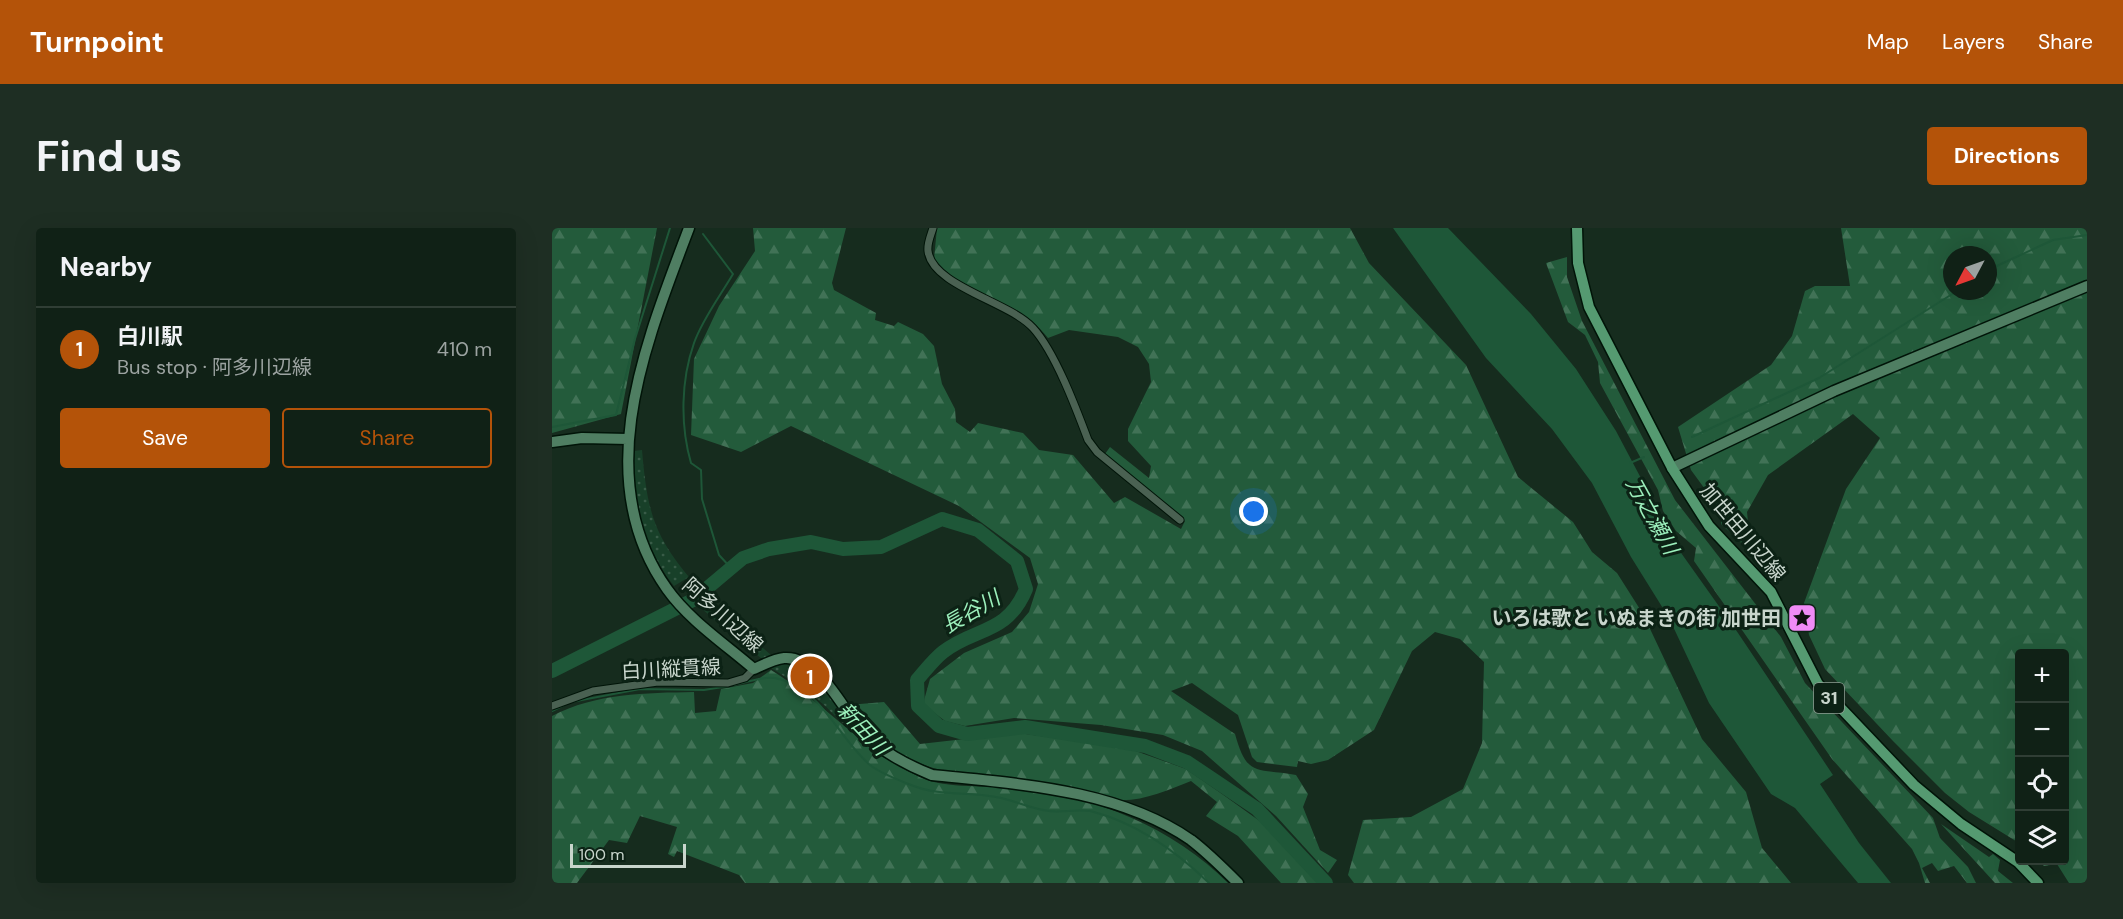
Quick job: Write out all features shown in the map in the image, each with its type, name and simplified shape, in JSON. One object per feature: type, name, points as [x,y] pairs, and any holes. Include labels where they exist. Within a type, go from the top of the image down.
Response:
[{"type":"main road","name":"阿多川辺線","points":[[689,228],[646,346],[628,439],[628,474],[635,521],[646,552],[668,591],[688,612],[754,669],[781,658],[800,662],[830,685],[869,738],[920,771],[932,775],[1075,793],[1124,808],[1190,840],[1238,883]]},
{"type":"main road","name":"加世田川辺線","points":[[1576,228],[1578,263],[1589,308],[1672,468],[1709,526],[1771,592],[1806,666],[1829,698],[1914,785],[1961,824],[2018,862],[2038,883]]},
{"type":"main road","points":[[1672,468],[1834,391],[2087,286]]},
{"type":"main road","points":[[552,442],[582,438],[628,439]]},
{"type":"street","points":[[933,228],[928,251],[931,260],[940,271],[952,281],[1009,308],[1033,328],[1048,349],[1088,440],[1097,452],[1180,520]]},
{"type":"street","name":"白川縦貫線","points":[[552,706],[593,691],[658,682],[728,683],[746,678],[754,669]]},
{"type":"shaded area","points":[[642,450],[649,504],[659,533],[689,577],[674,586],[663,571],[647,539],[638,505],[634,451]]},
{"type":"shaded area","points":[[704,598],[771,655],[762,659],[696,604]]},
{"type":"shaded area","points":[[782,662],[806,671],[824,686],[852,728],[810,694],[768,666]]},
{"type":"green space","points":[[552,228],[657,228],[621,414],[552,433]]},
{"type":"green space","points":[[753,228],[846,228],[832,283],[834,290],[876,313],[875,320],[894,326],[898,322],[923,334],[934,346],[942,384],[955,409],[956,422],[970,432],[978,423],[1023,433],[1039,450],[1073,455],[1114,503],[1125,497],[1181,529],[1185,521],[1175,511],[1105,454],[1110,447],[1149,478],[1151,466],[1128,441],[1128,429],[1151,382],[1149,364],[1138,347],[1118,337],[1069,330],[1048,338],[1027,317],[967,287],[946,272],[934,259],[937,228],[1350,228],[1369,263],[1466,365],[1518,477],[1573,522],[1592,552],[1617,573],[1643,614],[1702,739],[1746,792],[1762,848],[1791,883],[1354,883],[1348,875],[1363,820],[1411,817],[1463,789],[1482,743],[1484,662],[1460,639],[1435,632],[1412,651],[1374,730],[1328,760],[1311,764],[1298,761],[1297,767],[1257,762],[1252,757],[1238,715],[1192,683],[1171,691],[1235,734],[1239,748],[1249,764],[1262,770],[1296,775],[1308,794],[1303,807],[1320,850],[1337,860],[1328,873],[1276,816],[1202,751],[1163,735],[1101,725],[1014,718],[965,726],[945,721],[923,704],[930,679],[964,653],[1012,632],[1029,612],[1038,584],[1030,558],[959,506],[791,426],[741,452],[691,435],[694,359],[719,306],[755,251]]},
{"type":"green space","points":[[1841,228],[2087,228],[2087,883],[2069,883],[2058,865],[2069,865],[2069,649],[2015,649],[2015,841],[1969,812],[1945,793],[1825,669],[1809,635],[1804,603],[1846,489],[1880,438],[1853,414],[1768,475],[1747,512],[1751,552],[1721,524],[1721,511],[1691,470],[1678,427],[1771,365],[1792,336],[1805,291],[1815,286],[1850,286]]},
{"type":"green space","points":[[1567,257],[1567,277],[1582,321],[1675,500],[1781,637],[1805,683],[1933,818],[1940,838],[1968,867],[1976,883],[1967,883],[1954,866],[1938,871],[1932,863],[1922,868],[1930,883],[1925,883],[1912,849],[1832,759],[1694,561],[1696,548],[1676,531],[1663,511],[1658,490],[1600,383],[1598,362],[1585,335],[1568,322],[1546,263]]},
{"type":"green space","points":[[771,670],[809,697],[881,755],[922,778],[943,784],[1005,787],[1045,792],[1103,807],[1131,817],[1183,846],[1207,863],[1228,883],[745,883],[739,875],[677,851],[674,857],[668,854],[677,827],[640,816],[627,843],[609,840],[577,883],[552,883],[552,716],[569,708],[604,699],[676,692],[694,692],[695,713],[716,711],[721,689],[753,683]]},
{"type":"green space","points":[[884,702],[920,744],[1019,733],[1130,749],[1186,769],[1261,822],[1319,883],[1281,883],[1238,836],[1206,816],[1217,802],[1191,781],[1145,797],[1116,800],[1031,780],[945,771],[917,762],[890,747],[867,728],[848,705]]},
{"type":"green space","points":[[1941,824],[1989,857],[1993,854],[2000,860],[1998,871],[2013,883],[1995,883]]},
{"type":"water","name":"万之瀬川","points":[[1393,228],[1448,228],[1531,314],[1576,369],[1616,431],[1679,550],[1738,633],[1833,775],[1820,784],[1859,843],[1891,883],[1858,883],[1795,808],[1771,794],[1709,703],[1669,618],[1631,557],[1592,483],[1552,429],[1486,358]]},
{"type":"waterway","points":[[552,427],[616,415],[635,339],[670,228]]},
{"type":"waterway","points":[[703,234],[733,274],[706,317],[694,343],[684,387],[685,433],[691,463],[701,470],[702,499],[719,555],[731,568]]},
{"type":"waterway","points":[[1997,266],[2053,240],[2087,235]]},
{"type":"waterway","points":[[1692,437],[1819,378],[1943,300]]},
{"type":"waterway","points":[[1630,463],[1644,457]]},
{"type":"waterway","name":"長谷川","points":[[552,671],[693,600],[743,558],[769,549],[811,542],[843,549],[881,547],[942,519],[978,530],[1017,561],[1026,589],[1010,615],[1000,623],[943,652],[917,680],[918,706],[939,726],[967,734],[1025,727],[1145,746],[1187,762],[1257,809],[1326,883]]},
{"type":"waterway","name":"新田川","points":[[734,685],[768,678],[794,684],[818,703],[870,765],[895,779],[933,791],[985,795],[1042,810],[1089,811],[1110,817],[1156,840],[1209,883]]},
{"type":"waterway","name":"新田川","points":[[571,702],[640,689],[704,690],[729,686]]},
{"type":"waterway","name":"新田川","points":[[552,711],[566,704]]},
{"type":"place","name":"いろは歌と いぬまきの街 加世田","points":[[1802,618]]},
{"type":"place","name":"白川駅","points":[[810,676]]}]
